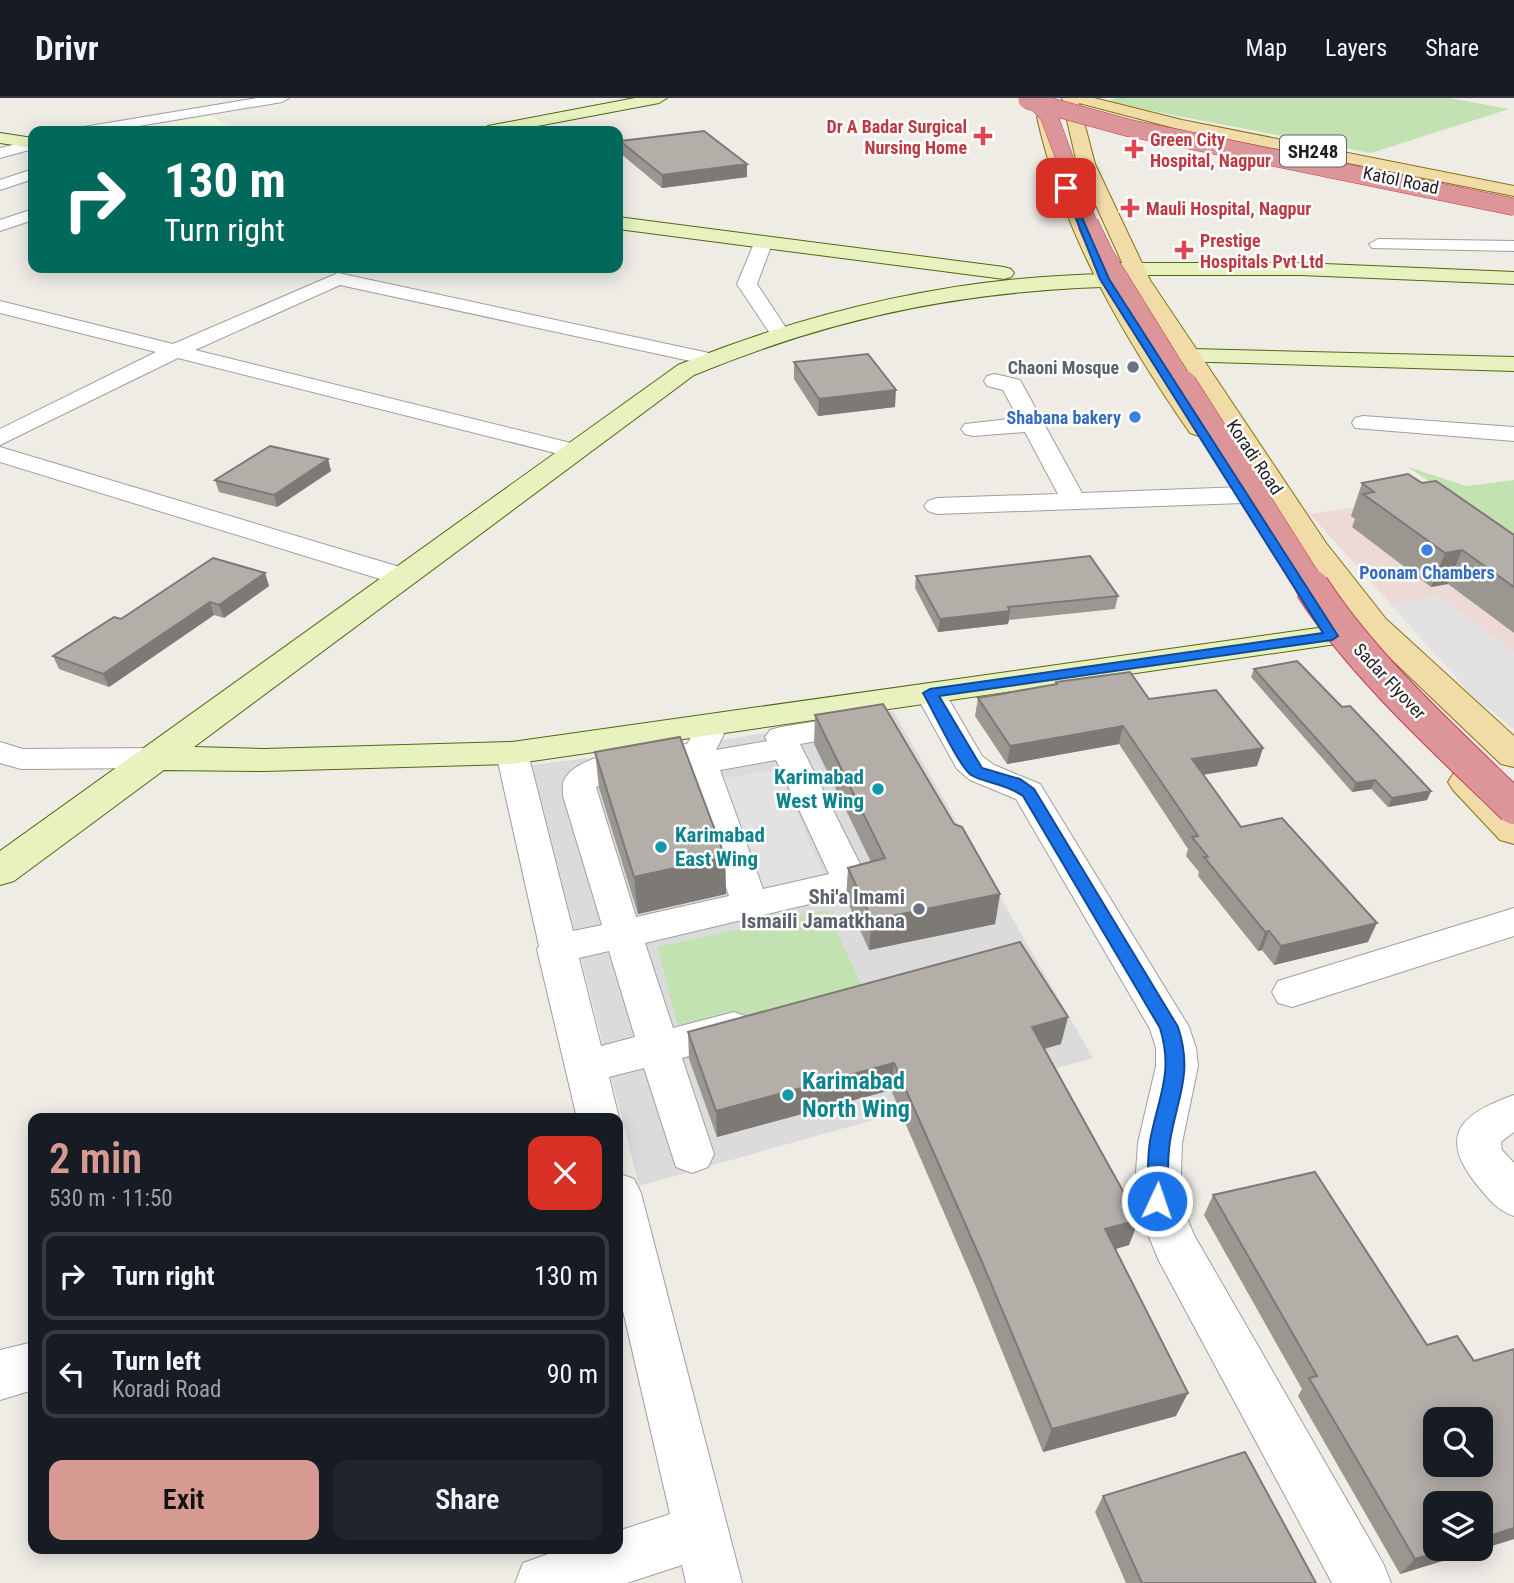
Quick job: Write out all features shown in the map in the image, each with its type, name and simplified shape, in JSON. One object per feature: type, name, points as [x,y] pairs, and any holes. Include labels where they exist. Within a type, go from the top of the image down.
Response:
[{"type":"highway","points":[[1020,98],[1129,128],[1514,205]]},
{"type":"highway","points":[[1056,105],[1102,112],[1514,197]]},
{"type":"highway","name":"Sadar Flyover","points":[[1056,105],[1056,117],[1086,200],[1109,250],[1341,612],[1514,783]]},
{"type":"highway","name":"Sadar Flyover","points":[[1056,105],[1049,116],[1083,212],[1103,255],[1335,623],[1441,736],[1514,807]]},
{"type":"main road","name":"Katol Road","points":[[1056,105],[1514,205]]},
{"type":"main road","name":"Katol Road","points":[[1056,105],[1112,107],[1195,127],[1514,191]]},
{"type":"main road","name":"Koradi Road","points":[[1056,105],[1074,212],[1102,274],[1151,355],[1332,636],[1400,715],[1514,831]]},
{"type":"main road","name":"Koradi Road","points":[[1056,105],[1137,274],[1186,355],[1315,548],[1375,626],[1514,756]]},
{"type":"street","points":[[109,126],[230,102],[282,98]]},
{"type":"street","points":[[514,126],[659,98]]},
{"type":"street","points":[[0,138],[28,142]]},
{"type":"street","points":[[0,153],[28,143]]},
{"type":"street","points":[[0,185],[28,176]]},
{"type":"street","points":[[0,226],[28,216]]},
{"type":"street","points":[[623,224],[1055,280]]},
{"type":"street","points":[[764,241],[747,285],[780,334]]},
{"type":"street","points":[[1378,244],[1514,246]]},
{"type":"street","points":[[0,871],[686,370],[743,345],[834,318],[977,289],[1102,274],[1301,269],[1514,278]]},
{"type":"street","points":[[0,438],[175,351],[338,279],[709,359]]},
{"type":"street","points":[[3,310],[575,451]]},
{"type":"street","points":[[1151,355],[1514,364]]},
{"type":"street","points":[[995,381],[1012,384],[1074,501]]},
{"type":"street","points":[[1363,423],[1514,434]]},
{"type":"street","points":[[973,429],[1033,424]]},
{"type":"street","points":[[0,454],[403,577]]},
{"type":"street","points":[[937,506],[1242,495]]},
{"type":"street","points":[[692,1154],[580,796],[579,783],[591,772],[613,763],[710,740],[930,693],[1332,636]]},
{"type":"street","points":[[930,693],[977,772],[1015,783],[1028,792],[1169,1027],[1176,1048],[1177,1066],[1160,1143],[1157,1201],[1175,1246],[1363,1583]]},
{"type":"street","points":[[710,740],[784,742],[891,719],[898,730]]},
{"type":"street","points":[[0,752],[21,759],[264,760],[512,753],[710,740],[755,734],[784,742],[850,882],[556,949]]},
{"type":"street","points":[[710,740],[750,905]]},
{"type":"street","points":[[512,753],[597,1113]]},
{"type":"street","points":[[1292,992],[1514,922]]},
{"type":"street","points":[[584,1067],[766,1020]]},
{"type":"street","points":[[1514,1113],[1493,1122],[1478,1138],[1482,1158],[1514,1196]]},
{"type":"street","points":[[623,1213],[714,1583]]},
{"type":"street","points":[[0,1375],[28,1367]]},
{"type":"street","points":[[542,1583],[701,1531]]},
{"type":"shaded area","points":[[211,116],[228,126],[149,126]]},
{"type":"shaded area","name":"Poonam Chambers","points":[[1427,497],[1514,558],[1514,729],[1473,696],[1310,514]]},
{"type":"shaded area","points":[[1440,596],[1514,653],[1514,729],[1473,696],[1390,604]]},
{"type":"shaded area","points":[[893,711],[1093,1058],[639,1186],[623,1123],[623,1113],[620,1113],[532,765],[705,743]]},
{"type":"shaded area","points":[[777,769],[834,898],[748,915],[699,783]]},
{"type":"green space","points":[[1117,98],[1449,98],[1509,109],[1371,153],[1105,102]]},
{"type":"green space","points":[[1408,467],[1466,486],[1514,480],[1514,539]]},
{"type":"green space","points":[[827,910],[865,993],[680,1034],[657,947]]},
{"type":"building","points":[[704,131],[747,164],[662,175],[623,141]]},
{"type":"building","points":[[868,354],[896,390],[819,399],[794,362]]},
{"type":"building","points":[[270,446],[328,459],[274,495],[215,480]]},
{"type":"building","points":[[1408,474],[1422,483],[1436,481],[1514,535],[1514,587],[1462,550],[1445,553],[1363,494],[1374,492],[1362,483]]},
{"type":"building","points":[[1090,556],[1118,596],[1008,607],[1010,611],[940,619],[916,576]]},
{"type":"building","points":[[213,558],[265,573],[219,605],[210,602],[103,674],[53,656],[114,617],[121,619]]},
{"type":"building","points":[[1297,661],[1342,707],[1350,706],[1431,791],[1392,798],[1375,780],[1356,783],[1254,669]]},
{"type":"building","points":[[1130,672],[1149,699],[1216,690],[1263,748],[1192,759],[1241,827],[1282,818],[1377,923],[1281,946],[1269,931],[1265,932],[1204,857],[1208,857],[1192,837],[1198,836],[1123,726],[1010,746],[978,698],[1057,684],[1056,682]]},
{"type":"building","points":[[883,704],[954,824],[962,827],[1000,894],[872,920],[848,868],[885,858],[815,715]]},
{"type":"building","points":[[680,737],[725,857],[634,877],[595,752]]},
{"type":"building","points":[[1020,942],[1068,1017],[1032,1027],[1139,1220],[1105,1229],[1188,1393],[1052,1429],[894,1063],[716,1111],[688,1032]]},
{"type":"building","points":[[1315,1172],[1427,1345],[1457,1336],[1474,1361],[1514,1349],[1514,1528],[1493,1535],[1493,1491],[1423,1491],[1423,1557],[1415,1559],[1309,1378],[1317,1376],[1213,1195]]},
{"type":"building","points":[[1245,1452],[1316,1583],[1142,1583],[1103,1496]]},
{"type":"place","name":"Dr A Badar Surgical Nursing Home","points":[[983,136]]},
{"type":"place","name":"Green City Hospital, Nagpur","points":[[1134,149]]},
{"type":"place","name":"Mauli Hospital, Nagpur","points":[[1130,208]]},
{"type":"place","name":"Prestige Hospitals Pvt Ltd","points":[[1184,250]]},
{"type":"place","name":"Chaoni Mosque","points":[[1133,367]]},
{"type":"place","name":"Shabana bakery","points":[[1135,417]]},
{"type":"place","name":"Poonam Chambers","points":[[1427,550]]},
{"type":"place","name":"Karimabad West Wing","points":[[878,789]]},
{"type":"place","name":"Karimabad East Wing","points":[[661,847]]},
{"type":"place","name":"Shi'a Imami Ismaili Jamatkhana","points":[[919,909]]},
{"type":"place","name":"Karimabad North Wing","points":[[788,1095]]},
{"type":"route","points":[[1066,188],[1099,269],[1151,355],[1332,636],[930,693],[977,772],[1015,783],[1028,792],[1169,1027],[1176,1048],[1177,1066],[1160,1143],[1157,1201]]}]
